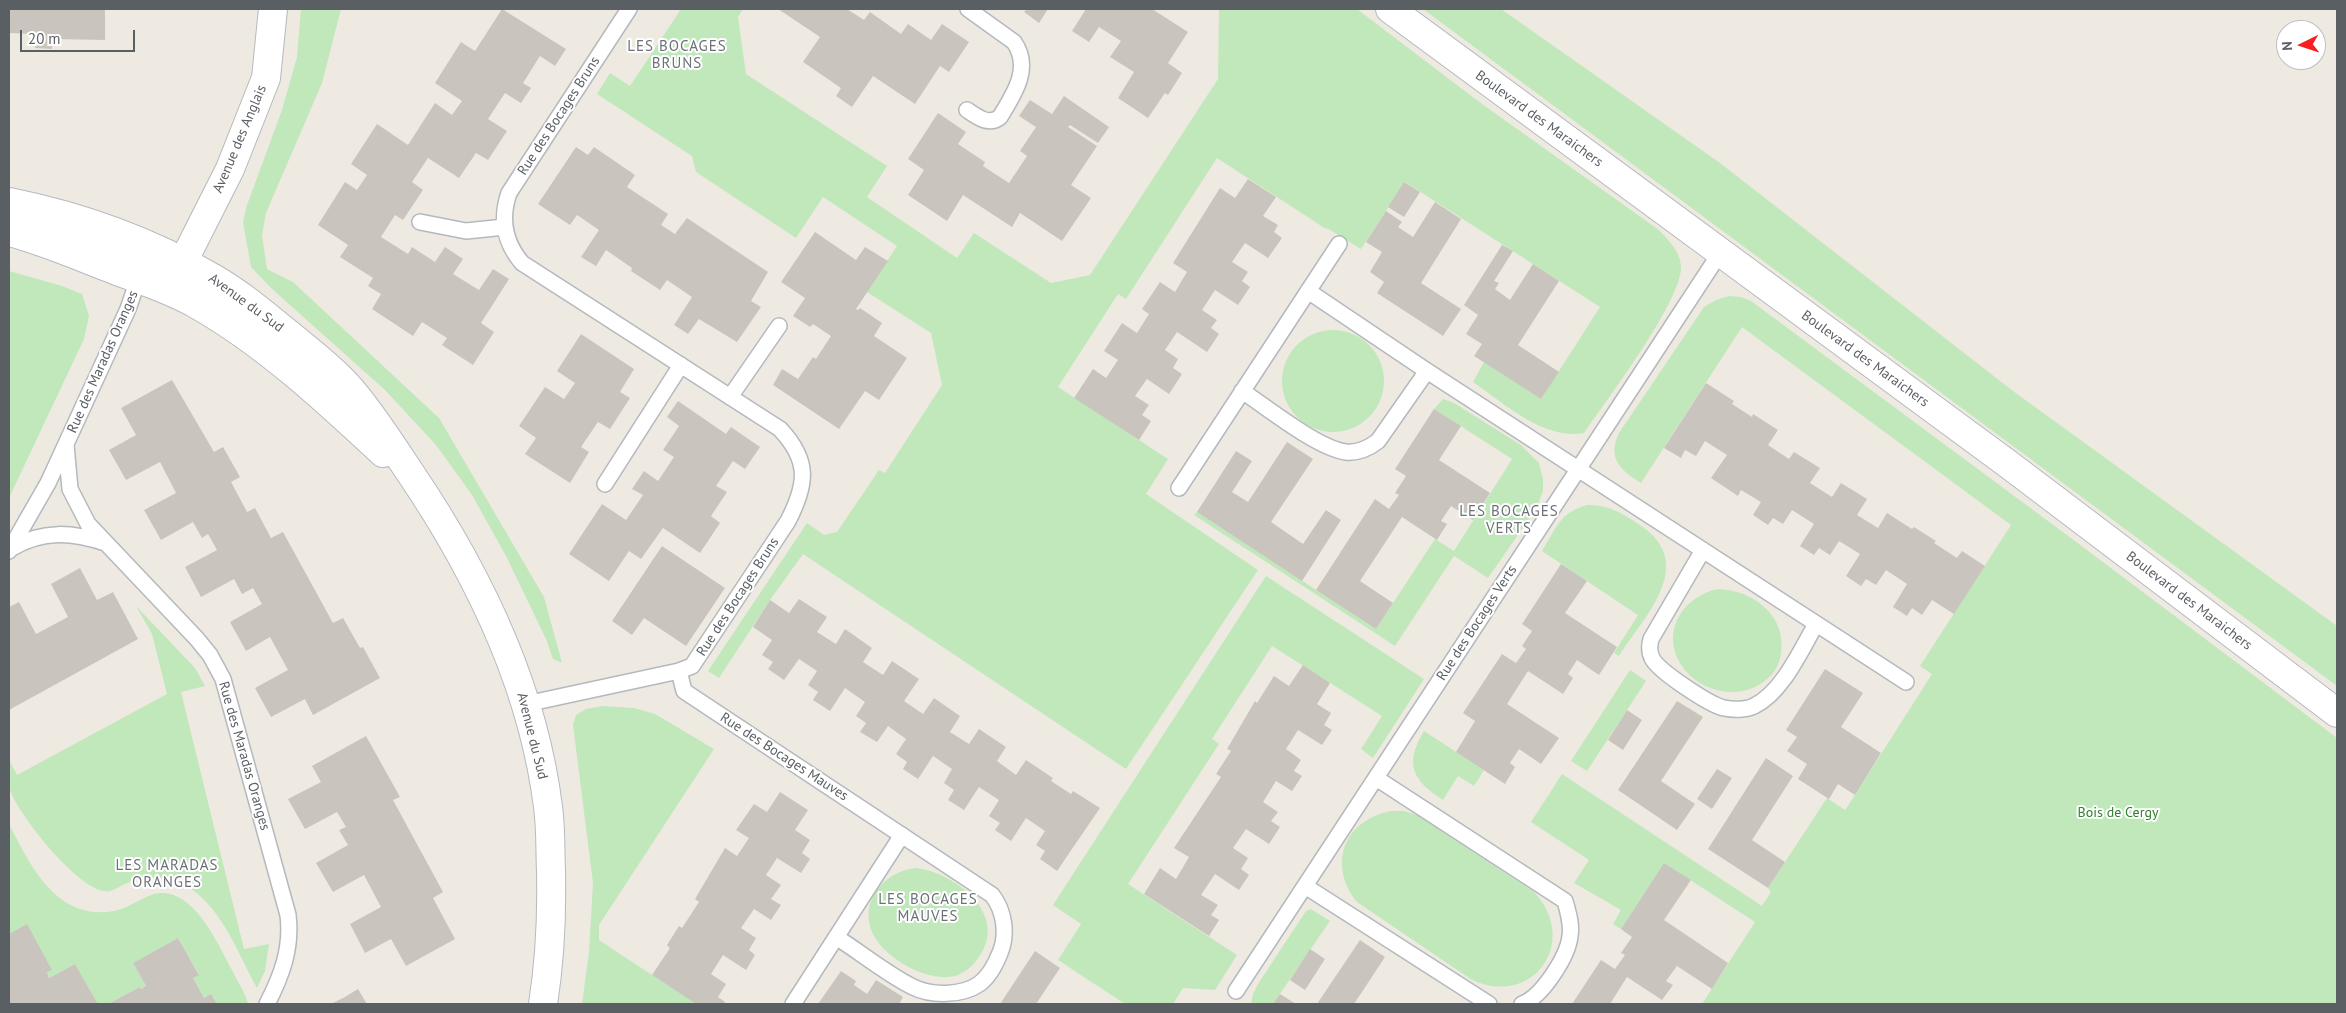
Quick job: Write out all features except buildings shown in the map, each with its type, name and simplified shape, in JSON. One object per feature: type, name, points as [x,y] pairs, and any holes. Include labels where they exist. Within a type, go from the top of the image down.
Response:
[{"type":"street","name":"Avenue des Anglais","points":[[183,262],[230,169],[266,78],[273,9]]},
{"type":"street","name":"Boulevard des Maraichers","points":[[1390,9],[2000,459],[2337,713]]},
{"type":"street","name":"Avenue du Sud","points":[[9,202],[57,214],[114,232],[144,263],[197,305],[220,319],[291,372],[422,490]]},
{"type":"street","points":[[9,220],[78,237],[144,263]]},
{"type":"street","name":"Avenue du Sud","points":[[9,232],[144,263],[183,262],[214,279],[255,306],[316,356],[352,391],[422,490],[456,543],[512,663],[526,704],[548,808],[552,915],[542,1004]]},
{"type":"lane","name":"Rue des Bocages Bruns","points":[[526,704],[679,671],[692,666],[788,521],[797,504],[802,488],[802,472],[793,444],[780,429],[522,263],[512,251],[505,228],[504,206],[509,193],[629,9]]},
{"type":"lane","points":[[967,110],[989,121],[996,121],[1018,85],[1022,67],[1018,48],[1014,42],[968,9]]},
{"type":"lane","points":[[420,222],[452,230],[466,231],[505,228]]},
{"type":"lane","points":[[1179,488],[1339,244]]},
{"type":"lane","name":"Rue des Bocages Verts","points":[[1236,991],[1720,253]]},
{"type":"lane","points":[[144,263],[143,274],[155,272],[172,275],[180,279],[228,307],[352,391]]},
{"type":"lane","name":"Rue des Maradas Oranges","points":[[10,550],[48,483],[66,445],[128,310],[144,263]]},
{"type":"lane","points":[[1308,291],[1427,371],[1906,682]]},
{"type":"lane","points":[[730,397],[779,326]]},
{"type":"lane","points":[[605,484],[681,365]]},
{"type":"lane","points":[[1242,392],[1320,443],[1348,452],[1371,447],[1378,441],[1427,371]]},
{"type":"lane","name":"Rue des Maradas Oranges","points":[[66,445],[68,478],[74,500],[88,524],[197,639],[210,655],[223,679],[288,915],[288,951],[279,981],[267,1004]]},
{"type":"lane","name":"Rue des Maradas Oranges","points":[[10,550],[31,538],[56,533],[82,536],[107,544]]},
{"type":"lane","points":[[1703,550],[1651,639],[1650,651],[1652,658],[1667,675],[1721,708],[1752,707],[1770,695],[1780,685],[1816,624]]},
{"type":"lane","name":"Rue des Bocages Mauves","points":[[679,671],[684,691],[992,895],[1000,905],[1003,918],[1002,948],[995,964],[980,984],[969,989],[954,992],[933,993],[914,987],[836,937]]},
{"type":"lane","points":[[1376,778],[1565,901],[1571,926],[1570,938],[1565,951],[1541,992],[1522,1004]]},
{"type":"lane","points":[[794,1004],[902,835]]},
{"type":"lane","points":[[1305,886],[1489,1004]]},
{"type":"green space","points":[[301,9],[341,9],[322,83],[266,213],[262,235],[267,269],[293,282],[439,418],[544,597],[562,663],[553,659],[546,639],[506,556],[472,495],[436,445],[385,390],[271,288],[251,267],[243,222],[247,205],[282,110],[297,57]]},
{"type":"green space","points":[[681,9],[743,9],[738,17],[746,74],[887,166],[867,197],[957,258],[974,233],[1051,283],[1090,275],[1218,79],[1219,9],[1357,9],[1482,104],[1659,230],[1673,246],[1680,260],[1679,280],[1670,301],[1642,349],[1584,433],[1569,434],[1554,431],[1539,426],[1511,410],[1473,382],[1484,362],[1541,399],[1600,307],[1405,182],[1361,249],[1326,229],[1217,158],[1126,299],[1118,294],[1058,387],[1168,459],[1146,494],[1258,570],[1126,769],[803,554],[770,600],[719,678],[708,671],[807,523],[824,535],[837,532],[879,470],[885,473],[942,385],[931,333],[867,292],[897,246],[823,197],[796,238],[696,172],[692,156],[597,94],[610,73],[630,86]]},
{"type":"green space","points":[[1423,9],[1501,9],[1720,163],[2013,391],[2337,626],[2337,686]]},
{"type":"green space","points":[[9,271],[62,286],[82,294],[89,316],[84,339],[9,498]]},
{"type":"green space","name":"Bois de Cergy","points":[[1729,296],[1741,297],[1751,301],[2337,738],[2337,1004],[1702,1004],[1755,922],[1664,863],[1621,929],[1613,924],[1621,910],[1574,883],[1589,860],[1531,822],[1562,774],[1762,906],[1771,892],[1768,888],[1827,798],[1845,810],[1855,795],[1932,674],[1920,666],[2011,525],[1742,327],[1641,483],[1627,473],[1615,456],[1614,450],[1619,433],[1704,307],[1716,300]]},
{"type":"green space","points":[[1333,330],[1352,334],[1369,345],[1380,362],[1384,381],[1380,400],[1369,417],[1352,428],[1333,432],[1314,428],[1297,417],[1286,400],[1282,381],[1286,362],[1297,345],[1314,334]]},
{"type":"green space","points":[[1443,399],[1454,403],[1521,445],[1539,463],[1543,479],[1543,491],[1536,509],[1488,578],[1454,556],[1395,646],[1194,515],[1197,512],[1376,629],[1435,539],[1454,551],[1512,459],[1434,409]]},
{"type":"green space","points":[[1587,505],[1608,508],[1631,519],[1655,538],[1664,554],[1666,571],[1662,588],[1642,623],[1619,656],[1614,653],[1638,615],[1542,551],[1564,517],[1570,512]]},
{"type":"green space","points":[[1266,576],[1424,679],[1373,758],[1361,749],[1382,716],[1272,646],[1212,739],[1219,744],[1128,884],[1237,955],[1215,990],[1183,988],[1173,1004],[1125,1004],[1058,960],[1081,924],[1053,905]]},
{"type":"green space","points":[[1718,589],[1731,590],[1754,600],[1773,616],[1778,627],[1781,639],[1781,653],[1777,668],[1767,679],[1745,691],[1719,691],[1707,687],[1686,672],[1674,649],[1673,637],[1680,615],[1696,599]]},
{"type":"green space","points":[[136,606],[195,668],[205,686],[181,692],[244,949],[269,944],[265,971],[257,988],[227,930],[208,904],[196,893],[176,881],[161,878],[139,879],[109,891],[93,887],[79,878],[50,849],[25,816],[9,787],[9,760],[17,775],[167,694],[152,634]]},
{"type":"green space","points":[[1630,670],[1646,681],[1587,771],[1571,761]]},
{"type":"green space","points":[[603,706],[634,708],[655,714],[714,749],[599,925],[599,940],[696,1004],[582,1004],[589,952],[593,883],[573,725],[576,715],[586,709]]},
{"type":"green space","points":[[1424,731],[1484,770],[1474,786],[1458,776],[1443,800],[1424,785],[1414,770],[1413,762],[1414,753]]},
{"type":"green space","points":[[1391,811],[1404,811],[1417,815],[1534,892],[1547,911],[1552,930],[1551,949],[1544,965],[1531,977],[1514,985],[1494,986],[1472,980],[1357,902],[1348,888],[1343,873],[1342,859],[1345,846],[1352,834],[1362,824],[1375,816]]},
{"type":"green space","points":[[9,824],[27,857],[48,887],[62,899],[77,908],[94,912],[114,911],[150,895],[160,893],[173,895],[184,901],[204,921],[220,947],[248,1004],[217,1004],[211,994],[204,998],[193,978],[199,974],[178,938],[133,963],[146,986],[141,989],[140,987],[108,1004],[98,1004],[75,964],[49,978],[47,972],[51,970],[26,925],[9,934]]},
{"type":"green space","points":[[916,868],[945,877],[959,886],[972,896],[981,908],[987,922],[988,937],[982,952],[972,966],[958,975],[947,977],[934,976],[921,973],[909,967],[886,951],[872,932],[869,909],[872,898],[878,889],[894,875]]},
{"type":"green space","points":[[1311,909],[1330,921],[1273,1004],[1251,1004],[1258,984],[1306,911]]},
{"type":"district","name":"LES BOCAGES BRUNS","points":[[677,56]]},
{"type":"district","name":"LES BOCAGES VERTS","points":[[1509,520]]},
{"type":"district","name":"LES MARADAS ORANGES","points":[[167,874]]},
{"type":"district","name":"LES BOCAGES MAUVES","points":[[928,908]]}]
